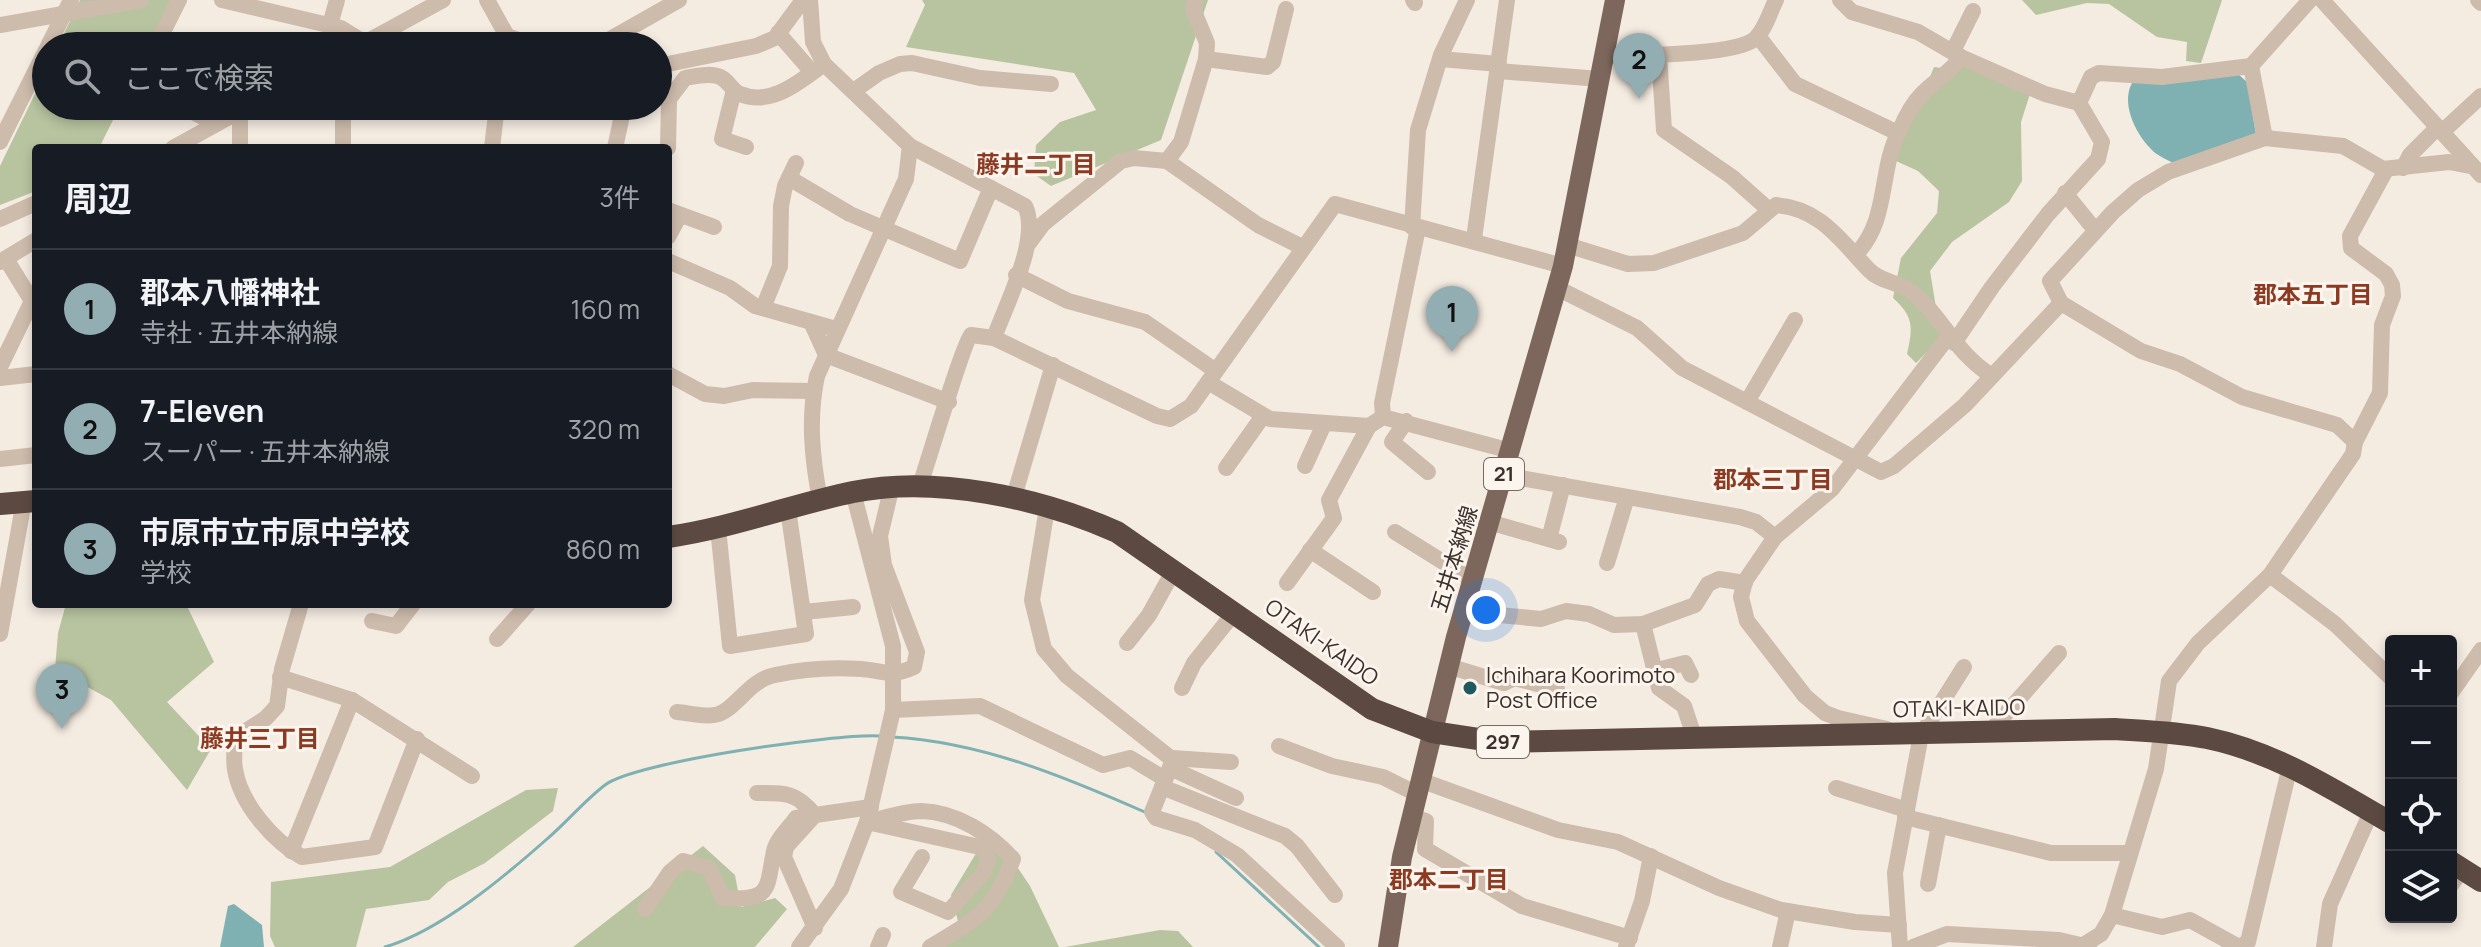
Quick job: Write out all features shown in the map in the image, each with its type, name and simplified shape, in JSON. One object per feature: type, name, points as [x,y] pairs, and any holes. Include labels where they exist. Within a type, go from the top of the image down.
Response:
[{"type":"highway","name":"OTAKI-KAIDO","points":[[672,536],[718,528],[853,492],[892,486],[920,485],[1013,500],[1117,532],[1352,698],[1432,732],[1498,742],[2115,729],[2163,732],[2209,738],[2290,766],[2385,819]]},
{"type":"highway","points":[[0,504],[30,501]]},
{"type":"main road","name":"五井本納線","points":[[1388,947],[1411,816],[1448,666],[1563,266],[1615,0]]},
{"type":"street","points":[[0,25],[68,6],[141,0]]},
{"type":"street","points":[[163,32],[179,0]]},
{"type":"street","points":[[222,0],[330,25],[346,32]]},
{"type":"street","points":[[330,25],[337,0]]},
{"type":"street","points":[[384,32],[443,0]]},
{"type":"street","points":[[487,0],[503,32]]},
{"type":"street","points":[[623,32],[679,0]]},
{"type":"street","points":[[672,63],[756,46],[778,33],[803,0]]},
{"type":"street","points":[[810,0],[818,68]]},
{"type":"street","points":[[1167,161],[1181,142],[1206,59],[1207,43],[1193,9],[1195,0]]},
{"type":"street","points":[[1287,583],[1334,518],[1329,500],[1376,421],[1382,403],[1415,228],[1418,130],[1440,59],[1467,0]]},
{"type":"street","points":[[1474,239],[1507,0]]},
{"type":"street","points":[[1605,56],[1659,55],[1746,45],[1758,36],[1776,0]]},
{"type":"street","points":[[1840,0],[1852,12],[1918,32],[1957,54],[2045,94],[2079,103],[2102,142],[2087,174],[2065,193],[1832,489],[1775,537],[1745,583],[1742,606],[1747,621],[1805,696],[1825,713],[1912,735]]},
{"type":"street","points":[[2079,103],[2091,77],[2099,73],[2162,77],[2251,66],[2310,0]]},
{"type":"street","points":[[2322,0],[2476,170]]},
{"type":"street","points":[[55,32],[68,6]]},
{"type":"street","points":[[1206,59],[1267,67],[1273,62],[1286,9]]},
{"type":"street","points":[[1857,253],[1864,245],[1879,209],[1887,185],[1888,160],[1898,133],[1920,95],[1950,73],[1973,11]]},
{"type":"street","points":[[778,33],[818,68],[855,90],[910,146],[1025,206],[1030,223],[1028,244]]},
{"type":"street","points":[[1758,36],[1795,84],[1898,133]]},
{"type":"street","points":[[1659,55],[1664,130],[1732,177],[1768,209]]},
{"type":"street","points":[[1440,59],[1600,79]]},
{"type":"street","points":[[855,90],[879,73],[900,64],[980,78],[1051,84]]},
{"type":"street","points":[[2251,66],[2265,138]]},
{"type":"street","points":[[672,95],[685,78],[715,75],[734,90],[750,97],[768,97],[818,68]]},
{"type":"street","points":[[0,142],[32,79]]},
{"type":"street","points":[[734,90],[722,139],[746,147]]},
{"type":"street","points":[[1913,947],[1947,934],[2084,946],[2101,934],[2112,915],[2130,853],[2163,732],[2161,719],[2165,694],[2178,667],[2198,643],[2270,575],[2353,454],[2355,442],[2380,393],[2382,325],[2393,296],[2386,274],[2351,248],[2350,236],[2394,169],[2481,96]]},
{"type":"street","points":[[0,103],[21,101]]},
{"type":"street","points":[[208,120],[216,124]]},
{"type":"street","points":[[180,144],[223,120]]},
{"type":"street","points":[[240,144],[243,120]]},
{"type":"street","points":[[343,120],[343,144]]},
{"type":"street","points":[[492,144],[495,120]]},
{"type":"street","points":[[616,144],[621,120]]},
{"type":"street","points":[[668,144],[669,120]]},
{"type":"street","points":[[2355,442],[2337,425],[2242,397],[2180,364],[2141,351],[2061,303],[2050,281],[2095,230],[2138,190],[2168,172],[2265,138],[2343,146],[2394,169],[2449,162],[2476,170]]},
{"type":"street","points":[[820,500],[812,457],[814,391],[836,329],[906,179],[910,146]]},
{"type":"street","points":[[994,338],[1028,244],[1043,224],[1121,161],[1134,158],[1167,161],[1258,225],[1302,247]]},
{"type":"street","points":[[763,308],[780,266],[781,206],[792,170],[883,229],[960,261],[991,188]]},
{"type":"street","points":[[2065,193],[2095,230]]},
{"type":"street","points":[[920,485],[949,402],[965,340],[971,335],[994,338],[1157,416],[1170,419],[1191,406],[1335,204],[1415,228],[1474,239],[1563,266]]},
{"type":"street","points":[[0,219],[32,205]]},
{"type":"street","points":[[1567,245],[1628,264],[1654,263],[1743,233],[1768,209],[1785,206],[1807,211],[1834,230],[1873,274],[1910,290],[1951,340],[1976,366],[1992,376]]},
{"type":"street","points":[[674,213],[714,227]]},
{"type":"street","points":[[32,242],[3,260],[32,298]]},
{"type":"street","points":[[672,263],[730,288],[763,308],[836,329]]},
{"type":"street","points":[[1016,275],[1068,301],[1145,322],[1263,416],[1324,424],[1406,421],[1511,451]]},
{"type":"street","points":[[1555,287],[1637,328],[1682,368],[1854,459],[1886,472],[1965,405],[2061,303]]},
{"type":"street","points":[[0,367],[32,305]]},
{"type":"street","points":[[1747,402],[1795,320]]},
{"type":"street","points":[[811,322],[826,355],[949,402]]},
{"type":"street","points":[[1013,500],[1053,365]]},
{"type":"street","points":[[0,378],[32,374]]},
{"type":"street","points":[[672,376],[715,395],[753,390],[814,391]]},
{"type":"street","points":[[1226,468],[1263,416]]},
{"type":"street","points":[[1406,421],[1392,442],[1428,472]]},
{"type":"street","points":[[1305,466],[1324,424]]},
{"type":"street","points":[[0,459],[32,455]]},
{"type":"street","points":[[1504,475],[1740,517],[1756,522],[1775,537]]},
{"type":"street","points":[[1489,522],[1554,541],[1563,485]]},
{"type":"street","points":[[677,712],[715,715],[724,712],[748,686],[771,675],[816,669],[862,669],[895,676],[914,667],[917,652],[884,565],[880,536],[892,486]]},
{"type":"street","points":[[799,947],[841,889],[869,814],[893,710],[893,646],[853,492]]},
{"type":"street","points":[[1607,563],[1627,497]]},
{"type":"street","points":[[0,634],[30,501]]},
{"type":"street","points":[[1047,508],[1032,600],[1044,649],[1067,676],[1167,773],[1285,836],[1297,846],[1335,895]]},
{"type":"street","points":[[718,528],[730,646],[806,634],[788,509]]},
{"type":"street","points":[[1395,532],[1472,580]]},
{"type":"street","points":[[1310,550],[1373,592]]},
{"type":"street","points":[[1127,643],[1149,615],[1174,570]]},
{"type":"street","points":[[2270,575],[2335,624],[2385,672]]},
{"type":"street","points":[[1464,607],[1488,614],[1541,619],[1566,611],[1589,614],[1614,625],[1643,624],[1695,605],[1708,584],[1719,579],[1745,583]]},
{"type":"street","points":[[804,612],[853,607]]},
{"type":"street","points":[[300,608],[280,677],[277,706],[266,718],[235,738],[235,769],[241,788],[274,838],[291,851],[312,857],[375,847],[417,739]]},
{"type":"street","points":[[372,621],[396,626],[410,608]]},
{"type":"street","points":[[497,639],[524,608]]},
{"type":"street","points":[[1182,688],[1194,663],[1234,613]]},
{"type":"street","points":[[1643,624],[1657,670],[1659,688],[1684,706],[1694,736]]},
{"type":"street","points":[[1988,734],[2059,653]]},
{"type":"street","points":[[2457,685],[2479,656]]},
{"type":"street","points":[[1657,670],[1685,663],[1691,675]]},
{"type":"street","points":[[1448,666],[1504,683],[1514,678],[1557,689]]},
{"type":"street","points":[[1900,947],[1895,873],[1906,814],[1912,735],[1964,667]]},
{"type":"street","points":[[280,677],[352,700],[472,776]]},
{"type":"street","points":[[291,851],[352,700]]},
{"type":"street","points":[[893,710],[980,706],[1103,765],[1130,758],[1236,798]]},
{"type":"street","points":[[1279,746],[1332,766],[1383,777],[1558,830],[1618,842],[1719,888],[1788,911],[1855,922],[1897,924]]},
{"type":"street","points":[[1167,773],[1231,762]]},
{"type":"street","points":[[2112,915],[2162,927],[2190,920],[2239,947],[2248,942],[2290,766]]},
{"type":"street","points":[[1167,773],[1152,812],[1156,818],[1195,830],[1237,855],[1337,947]]},
{"type":"street","points":[[1836,788],[1939,825],[2051,853],[2130,853]]},
{"type":"street","points":[[757,793],[785,793],[802,799],[815,815]]},
{"type":"street","points":[[645,909],[658,887],[683,861],[709,868],[723,898],[754,896],[766,889],[772,875],[774,847],[796,818],[920,811],[944,815],[975,827],[1013,859],[1003,886],[984,915],[930,947]]},
{"type":"street","points":[[869,814],[984,848],[988,860],[983,873],[948,912],[901,892],[922,857]]},
{"type":"street","points":[[815,815],[786,847],[784,857],[815,928]]},
{"type":"street","points":[[1411,816],[1426,821],[1425,849],[1522,906],[1628,942],[1651,856]]},
{"type":"street","points":[[2324,947],[2330,904],[2385,822]]},
{"type":"street","points":[[1928,884],[1939,825]]},
{"type":"street","points":[[1780,947],[1788,911]]},
{"type":"street","points":[[1891,947],[1897,924]]},
{"type":"green space","points":[[80,0],[172,0],[156,32],[65,32]]},
{"type":"green space","points":[[922,0],[1208,0],[1161,140],[1051,186],[1034,174],[1036,145],[1060,122],[1096,110],[1074,73],[906,47],[925,5]]},
{"type":"green space","points":[[2022,0],[2222,0],[2201,63],[2186,61],[2187,42],[2157,37],[2109,4],[2087,3],[2036,15]]},
{"type":"green space","points":[[1965,64],[2030,94],[2021,122],[2022,181],[2009,202],[1952,242],[1930,271],[1941,338],[1916,363],[1907,354],[1911,329],[1908,317],[1893,298],[1901,258],[1937,213],[1939,191],[1918,171],[1896,161],[1894,151],[1920,103],[1934,67],[1958,70]]},
{"type":"green space","points":[[32,100],[32,120],[113,120],[101,144],[32,144],[32,193],[0,205],[0,166]]},
{"type":"green space","points":[[65,608],[188,608],[214,662],[167,702],[211,749],[187,790],[111,700],[55,669],[58,633]]},
{"type":"green space","points":[[558,788],[553,811],[485,863],[448,882],[429,900],[366,909],[356,947],[275,947],[270,936],[271,882],[390,867],[526,790]]},
{"type":"green space","points":[[981,845],[1009,855],[1030,886],[1059,947],[945,947],[959,925],[951,895]]},
{"type":"green space","points":[[703,846],[735,875],[741,907],[775,898],[787,909],[755,947],[573,947]]},
{"type":"green space","points":[[1160,930],[1178,931],[1193,947],[1065,947]]},
{"type":"water","points":[[2239,75],[2247,82],[2256,134],[2173,163],[2153,151],[2131,116],[2128,97],[2134,80]]},
{"type":"water","points":[[234,904],[262,925],[264,947],[220,947],[228,906]]},
{"type":"waterway","points":[[385,947],[427,929],[491,886],[597,791],[623,776],[738,751],[824,739],[880,736]]},
{"type":"waterway","points":[[892,737],[958,746],[1022,763],[1147,813]]},
{"type":"waterway","points":[[1216,852],[1319,947]]},
{"type":"place","name":"7-Eleven","points":[[1639,99]]},
{"type":"place","name":"郡本八幡神社","points":[[1452,352]]},
{"type":"place","name":"Ichihara Koorimoto Post Office","points":[[1470,688]]},
{"type":"place","name":"市原市立市原中学校","points":[[62,729]]},
{"type":"district","name":"藤井二丁目","points":[[1036,165]]},
{"type":"district","name":"郡本五丁目","points":[[2313,295]]},
{"type":"district","name":"郡本三丁目","points":[[1773,480]]},
{"type":"district","name":"藤井三丁目","points":[[260,739]]},
{"type":"district","name":"郡本二丁目","points":[[1449,880]]}]
